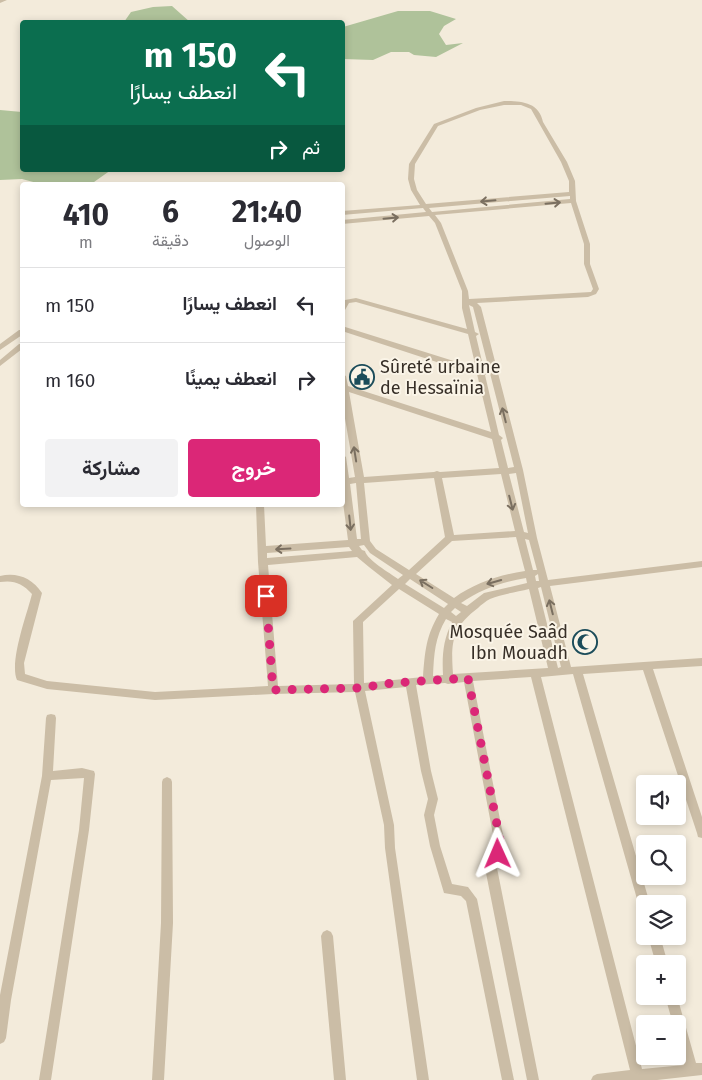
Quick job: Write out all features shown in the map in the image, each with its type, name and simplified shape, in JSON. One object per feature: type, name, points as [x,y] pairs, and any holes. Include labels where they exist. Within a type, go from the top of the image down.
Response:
[{"type":"street","points":[[0,2],[5,0]]},
{"type":"street","points":[[466,300],[525,295],[590,294],[595,292],[596,289],[587,264],[587,244],[572,198],[573,183],[569,172],[557,148],[540,122],[539,116],[528,105],[511,102],[471,111],[441,123],[433,128],[414,159],[411,169],[414,190],[438,223],[466,300],[466,308],[496,438],[554,672]]},
{"type":"street","points":[[345,213],[425,206],[572,198]]},
{"type":"street","points":[[345,222],[572,198]]},
{"type":"street","points":[[345,304],[347,301],[356,300],[472,334],[484,334]]},
{"type":"street","points":[[466,300],[477,306],[519,470],[533,538],[545,583],[642,895]]},
{"type":"street","points":[[345,329],[481,373],[493,372]]},
{"type":"street","points":[[0,348],[20,333]]},
{"type":"street","points":[[0,364],[20,348]]},
{"type":"street","points":[[345,388],[496,438],[510,438]]},
{"type":"street","points":[[345,398],[360,480],[366,542],[373,551],[467,611]]},
{"type":"street","points":[[346,481],[519,470]]},
{"type":"street","points":[[437,474],[450,538]]},
{"type":"street","points":[[345,475],[353,545],[358,554],[458,621]]},
{"type":"street","points":[[260,507],[262,562],[270,629],[273,690]]},
{"type":"street","points":[[423,1080],[390,848],[389,825],[359,688],[358,621],[450,538],[519,534],[533,538]]},
{"type":"street","points":[[262,550],[353,545],[366,542]]},
{"type":"street","points":[[262,562],[358,554],[373,551]]},
{"type":"street","points":[[448,680],[447,651],[451,633],[467,611],[487,596],[545,583],[702,564]]},
{"type":"street","points":[[428,680],[430,646],[444,612],[454,602],[480,586],[542,572]]},
{"type":"street","points":[[0,578],[12,576],[28,582],[36,592],[19,662],[20,677],[47,685],[155,696],[359,688],[428,680],[702,662]]},
{"type":"street","points":[[647,666],[702,833]]},
{"type":"street","points":[[535,674],[630,1078]]},
{"type":"street","points":[[468,678],[500,845],[498,854],[492,864],[492,872],[533,1080]]},
{"type":"street","points":[[410,682],[426,771],[434,799],[429,815],[435,846],[448,889],[464,891],[472,899],[508,1080]]},
{"type":"street","points":[[0,1038],[7,990],[48,776],[51,718]]},
{"type":"street","points":[[45,1080],[84,830],[90,774],[48,776]]},
{"type":"street","points":[[158,1080],[167,923],[168,782]]},
{"type":"street","points":[[327,936],[340,1080]]},
{"type":"street","points":[[597,1080],[697,1070],[674,1005]]},
{"type":"green space","points":[[172,6],[188,20],[125,20],[131,12],[153,7]]},
{"type":"green space","points":[[398,11],[430,11],[456,19],[444,26],[439,34],[446,45],[463,43],[436,57],[414,55],[409,52],[391,52],[373,60],[345,59],[345,26]]},
{"type":"green space","points":[[0,110],[20,112],[20,172],[108,172],[94,182],[0,180]]},
{"type":"place","name":"Sûreté urbaine de Hessaïnia","points":[[362,377]]},
{"type":"place","name":"Mosquée Saâd Ibn Mouadh","points":[[585,642]]},
{"type":"route","points":[[266,596],[270,629],[273,690],[359,688],[392,683],[468,678],[500,840],[498,854]]}]
